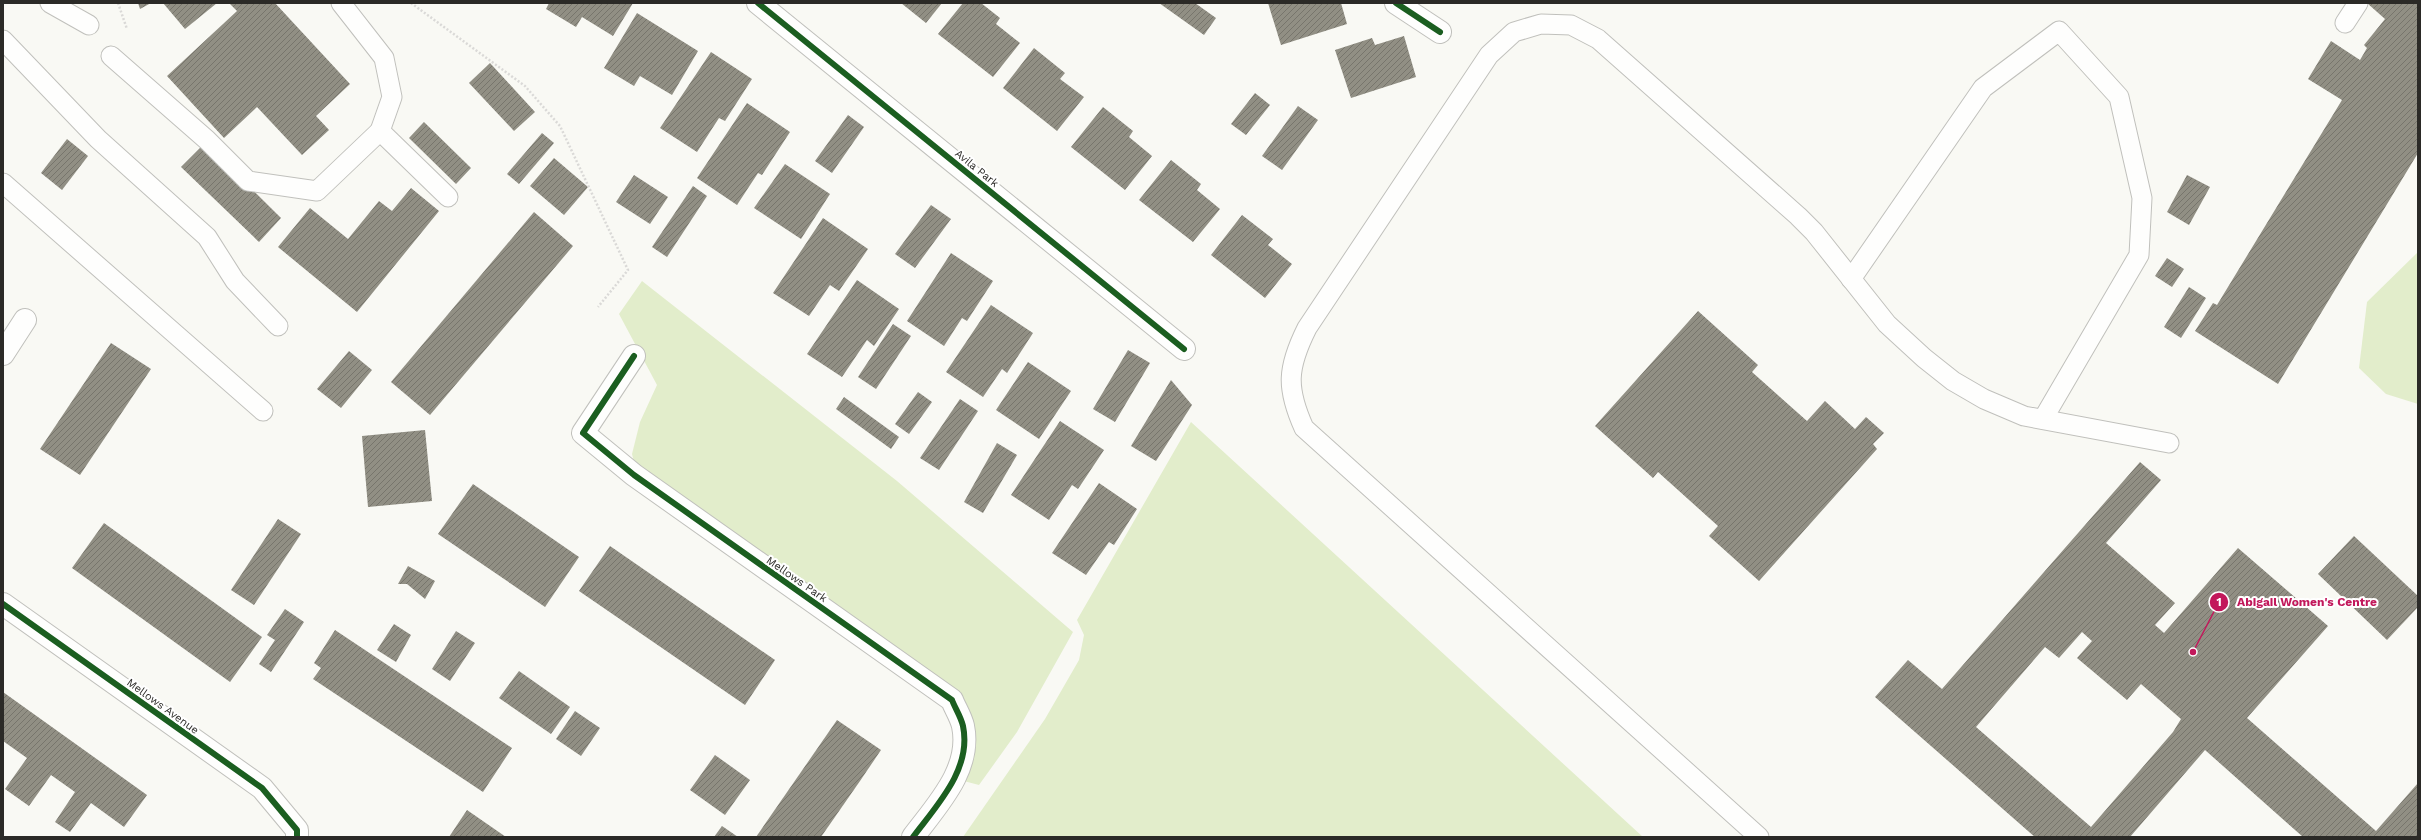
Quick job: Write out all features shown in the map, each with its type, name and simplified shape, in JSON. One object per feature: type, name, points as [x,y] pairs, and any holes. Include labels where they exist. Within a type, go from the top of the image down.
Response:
[{"type":"street","name":"Avila Park","points":[[758,3],[1184,349]]},
{"type":"street","points":[[1396,3],[1440,32]]},
{"type":"street","points":[[3,354],[25,320]]},
{"type":"street","name":"Mellows Park","points":[[634,356],[583,433],[647,485],[952,700],[963,725],[965,747],[956,779],[913,837]]},
{"type":"street","name":"Mellows Avenue","points":[[3,604],[262,788],[297,830],[297,837]]},
{"type":"lane","points":[[50,3],[89,25]]},
{"type":"lane","points":[[111,56],[207,140],[248,181],[317,191],[380,131],[392,97],[384,58],[341,3]]},
{"type":"lane","points":[[2345,23],[2358,3]]},
{"type":"lane","points":[[1759,837],[1304,428],[1293,404],[1290,375],[1296,350],[1306,328],[1489,54],[1514,32],[1541,24],[1571,25],[1598,39],[1798,216],[1814,232],[1887,324],[1924,358],[1954,381],[1984,399],[2024,416],[2169,443]]},
{"type":"lane","points":[[1851,278],[1983,88],[2059,31],[2119,96],[2142,198],[2139,255],[2043,419]]},
{"type":"lane","points":[[3,40],[98,139],[207,237],[235,281],[278,326]]},
{"type":"lane","points":[[380,131],[448,197]]},
{"type":"lane","points":[[3,183],[264,411]]},
{"type":"path","points":[[411,3],[525,86],[560,126],[628,270],[598,307]]},
{"type":"green space","points":[[2418,252],[2418,404],[2386,394],[2359,368],[2367,302]]},
{"type":"green space","points":[[642,281],[897,481],[1073,632],[1017,732],[979,785],[956,779],[953,699],[637,474],[632,454],[640,422],[657,385],[619,314]]},
{"type":"green space","points":[[1191,422],[1643,837],[963,837],[1045,719],[1079,660],[1084,635],[1077,620]]},
{"type":"building","points":[[138,3],[151,3],[140,9]]},
{"type":"building","points":[[163,3],[217,3],[185,29]]},
{"type":"building","points":[[229,3],[275,3],[350,84],[316,116],[329,130],[302,155],[257,107],[224,138],[167,76],[237,11]]},
{"type":"building","points":[[549,3],[633,3],[613,36],[582,17],[576,27],[546,9]]},
{"type":"building","points":[[901,3],[942,3],[926,23]]},
{"type":"building","points":[[963,3],[981,3],[1000,18],[996,24],[1020,43],[993,77],[938,34]]},
{"type":"building","points":[[1159,3],[1195,3],[1216,18],[1204,35]]},
{"type":"building","points":[[1268,3],[1341,3],[1347,24],[1281,45]]},
{"type":"building","points":[[2367,3],[2418,3],[2418,153],[2278,384],[2195,331],[2213,303],[2217,305],[2342,100],[2308,79],[2331,41],[2360,60],[2367,48],[2364,45],[2385,19]]},
{"type":"building","points":[[637,13],[698,51],[672,95],[640,76],[634,86],[604,68]]},
{"type":"building","points":[[1404,36],[1416,77],[1351,98],[1335,50],[1372,38],[1375,45]]},
{"type":"building","points":[[1034,48],[1065,73],[1060,79],[1084,97],[1057,131],[1003,88]]},
{"type":"building","points":[[711,52],[752,79],[725,121],[719,118],[697,152],[660,128]]},
{"type":"building","points":[[490,63],[535,112],[514,131],[469,83]]},
{"type":"building","points":[[1255,93],[1270,105],[1246,135],[1231,124]]},
{"type":"building","points":[[747,103],[790,132],[762,175],[758,173],[737,205],[697,178]]},
{"type":"building","points":[[1298,106],[1318,120],[1282,170],[1262,156]]},
{"type":"building","points":[[1103,107],[1133,131],[1129,137],[1152,156],[1125,190],[1071,147]]},
{"type":"building","points":[[848,115],[864,127],[832,173],[815,161]]},
{"type":"building","points":[[424,122],[471,168],[456,184],[409,138]]},
{"type":"building","points":[[542,133],[554,143],[519,184],[507,174]]},
{"type":"building","points":[[67,139],[88,156],[62,190],[41,173]]},
{"type":"building","points":[[205,143],[281,218],[259,242],[181,167]]},
{"type":"building","points":[[554,158],[588,187],[564,215],[530,186]]},
{"type":"building","points":[[1171,160],[1201,184],[1197,190],[1220,209],[1193,242],[1139,200]]},
{"type":"building","points":[[785,164],[830,194],[801,239],[754,208]]},
{"type":"building","points":[[634,175],[668,197],[650,224],[616,202]]},
{"type":"building","points":[[2187,175],[2210,187],[2189,225],[2167,212]]},
{"type":"building","points":[[693,186],[707,196],[667,257],[652,247]]},
{"type":"building","points":[[411,188],[439,211],[357,312],[278,247],[310,208],[348,239],[379,201],[392,211]]},
{"type":"building","points":[[931,205],[951,219],[915,268],[895,254]]},
{"type":"building","points":[[534,212],[573,246],[430,415],[391,382]]},
{"type":"building","points":[[1242,215],[1273,239],[1268,245],[1292,264],[1265,298],[1211,255]]},
{"type":"building","points":[[823,218],[868,249],[839,291],[830,285],[809,316],[773,293]]},
{"type":"building","points":[[951,253],[993,281],[967,321],[962,318],[944,346],[907,321]]},
{"type":"building","points":[[2167,258],[2184,269],[2172,287],[2155,276]]},
{"type":"building","points":[[857,280],[899,309],[874,346],[867,340],[842,377],[807,354]]},
{"type":"building","points":[[2189,287],[2206,298],[2181,338],[2164,327]]},
{"type":"building","points":[[991,305],[1033,333],[1007,373],[1002,369],[983,397],[946,372]]},
{"type":"building","points":[[1698,311],[1758,365],[1752,372],[1807,421],[1825,401],[1855,429],[1866,417],[1884,433],[1873,444],[1877,449],[1759,581],[1709,536],[1718,526],[1658,472],[1653,478],[1595,426]]},
{"type":"building","points":[[893,324],[911,336],[876,389],[858,377]]},
{"type":"building","points":[[111,343],[151,369],[80,475],[40,449]]},
{"type":"building","points":[[1128,350],[1150,363],[1115,422],[1093,409]]},
{"type":"building","points":[[349,351],[372,370],[341,408],[317,389]]},
{"type":"building","points":[[1028,362],[1071,391],[1039,439],[996,410]]},
{"type":"building","points":[[1171,380],[1192,405],[1156,461],[1131,446]]},
{"type":"building","points":[[918,392],[932,402],[909,434],[895,424]]},
{"type":"building","points":[[844,397],[899,437],[891,449],[836,409]]},
{"type":"building","points":[[960,399],[978,411],[939,470],[920,458]]},
{"type":"building","points":[[1060,421],[1104,450],[1078,489],[1072,485],[1049,520],[1011,495]]},
{"type":"building","points":[[425,430],[432,501],[368,507],[362,436]]},
{"type":"building","points":[[997,443],[1017,455],[983,513],[964,502]]},
{"type":"building","points":[[2140,462],[2161,480],[2106,543],[2175,603],[2155,625],[2164,633],[2238,548],[2328,626],[2247,718],[2376,831],[2418,783],[2418,837],[2303,837],[2205,750],[2130,837],[2035,837],[1875,697],[1908,660],[1942,689]],"holes":[[[2082,632],[2092,641],[2077,658],[2127,700],[2141,684],[2181,719],[2173,732],[2091,827],[1976,727],[2045,647],[2059,658]]]},
{"type":"building","points":[[1099,483],[1137,509],[1114,545],[1109,542],[1086,575],[1052,553]]},
{"type":"building","points":[[473,484],[579,557],[545,607],[438,534]]},
{"type":"building","points":[[278,519],[301,534],[254,605],[231,590]]},
{"type":"building","points":[[104,523],[262,637],[230,682],[72,568]]},
{"type":"building","points":[[2354,536],[2418,596],[2418,607],[2387,640],[2318,574]]},
{"type":"building","points":[[610,546],[775,660],[745,705],[579,591]]},
{"type":"building","points":[[408,566],[435,581],[425,599],[407,584],[398,584]]},
{"type":"building","points":[[285,609],[304,622],[271,672],[259,664],[275,640],[267,635]]},
{"type":"building","points":[[394,624],[411,635],[396,662],[377,650]]},
{"type":"building","points":[[335,630],[512,748],[483,792],[313,679],[321,668],[314,663]]},
{"type":"building","points":[[456,631],[475,643],[450,681],[432,669]]},
{"type":"building","points":[[519,671],[570,707],[551,734],[499,698]]},
{"type":"building","points":[[3,692],[147,795],[124,827],[91,803],[70,832],[55,822],[75,792],[51,775],[29,806],[5,789],[27,758],[3,741]]},
{"type":"building","points":[[575,711],[600,728],[581,756],[556,739]]},
{"type":"building","points":[[837,720],[881,750],[860,781],[821,837],[756,837]]},
{"type":"building","points":[[715,755],[750,780],[725,815],[690,790]]},
{"type":"building","points":[[467,810],[506,837],[449,837]]},
{"type":"building","points":[[722,826],[738,837],[714,837]]},
{"type":"cycle path","points":[[758,3],[1184,349]]},
{"type":"cycle path","points":[[1396,3],[1440,32]]},
{"type":"cycle path","points":[[634,356],[583,433],[634,475],[952,700],[963,726],[964,742],[962,757],[950,786],[913,837]]},
{"type":"cycle path","points":[[3,604],[262,788],[297,830],[297,837]]},
{"type":"place","name":"Abigail Women's Centre","points":[[2193,652]]}]
